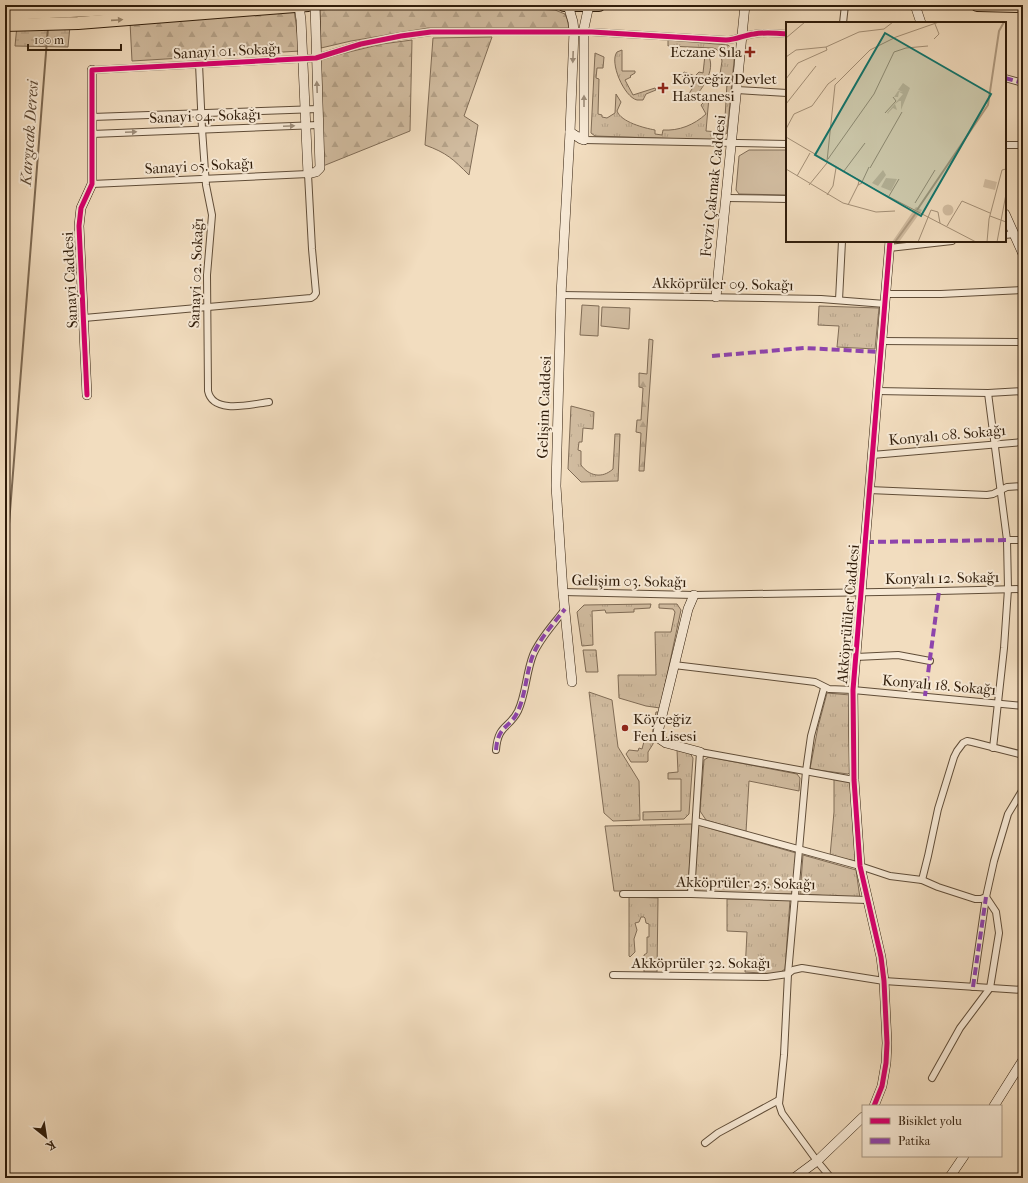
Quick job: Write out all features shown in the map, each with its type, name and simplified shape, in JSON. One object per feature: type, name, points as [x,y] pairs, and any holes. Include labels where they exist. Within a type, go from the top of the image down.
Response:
[{"type":"highway","points":[[79,17],[200,5]]},
{"type":"highway","points":[[6,20],[303,5]]},
{"type":"highway","points":[[564,5],[599,5]]},
{"type":"highway","points":[[977,5],[1023,6]]},
{"type":"street","points":[[84,318],[311,298],[314,296],[317,287],[312,249],[308,174],[301,20],[303,5]]},
{"type":"street","points":[[308,174],[316,172],[320,168],[315,5]]},
{"type":"street","points":[[578,5],[585,21],[584,140]]},
{"type":"street","name":"Gelişim Caddesi","points":[[572,682],[563,592],[556,486],[561,295],[570,132],[574,31],[573,22],[578,5]]},
{"type":"street","name":"Fevzi Çakmak Caddesi","points":[[716,297],[732,144],[744,5]]},
{"type":"street","points":[[843,22],[845,5]]},
{"type":"street","points":[[915,5],[919,21]]},
{"type":"street","name":"Sanayi 01. Sokağı","points":[[92,70],[316,58],[361,44],[416,34],[458,32],[574,31],[726,40],[760,33],[786,34]]},
{"type":"street","name":"Sanayi 02. Sokağı","points":[[199,64],[206,179],[212,215],[208,261],[208,392],[212,400],[217,404],[230,406],[269,402]]},
{"type":"street","name":"Sanayi Caddesi","points":[[87,395],[79,226],[81,208],[92,184],[92,70]]},
{"type":"street","points":[[1006,78],[1023,83]]},
{"type":"street","points":[[737,90],[786,93]]},
{"type":"street","points":[[92,117],[318,109]]},
{"type":"street","name":"Sanayi 04. Sokağı","points":[[92,134],[318,125]]},
{"type":"street","points":[[570,132],[584,140],[786,144]]},
{"type":"street","points":[[1006,145],[1023,145]]},
{"type":"street","name":"Sanayi 05. Sokağı","points":[[92,184],[308,174]]},
{"type":"street","points":[[726,198],[786,199]]},
{"type":"street","points":[[1006,219],[1009,234],[1023,254]]},
{"type":"street","points":[[839,300],[842,242]]},
{"type":"street","points":[[890,245],[936,242]]},
{"type":"street","name":"Akköprülüler Caddesi","points":[[874,1105],[882,1086],[886,1063],[884,981],[860,866],[854,780],[854,690],[881,341],[890,245]]},
{"type":"street","points":[[886,294],[941,294],[1023,290]]},
{"type":"street","name":"Akköprüler 09. Sokağı","points":[[561,295],[839,300],[885,304]]},
{"type":"street","points":[[881,341],[1023,342]]},
{"type":"street","points":[[877,391],[988,393],[1023,391]]},
{"type":"street","points":[[988,393],[1007,540],[1008,589],[993,748]]},
{"type":"street","name":"Konyalı 08. Sokağı","points":[[872,454],[1023,442]]},
{"type":"street","points":[[869,490],[994,494],[1007,487],[1023,486]]},
{"type":"street","points":[[1007,540],[1023,540]]},
{"type":"street","name":"Konyalı 12. Sokağı","points":[[694,595],[1023,589]]},
{"type":"street","name":"Gelişim 03. Sokağı","points":[[563,592],[694,595]]},
{"type":"street","points":[[694,595],[688,609],[658,732],[662,742],[700,752],[854,780]]},
{"type":"street","points":[[496,750],[500,733],[518,712],[526,688],[534,654],[541,641],[565,609]]},
{"type":"street","points":[[856,657],[898,656],[930,661]]},
{"type":"street","name":"Konyalı 18. Sokağı","points":[[674,665],[815,682],[824,688],[834,690],[854,690],[1023,706]]},
{"type":"street","points":[[824,688],[811,736],[806,771],[788,974],[785,1039],[779,1109],[831,1178]]},
{"type":"street","points":[[922,880],[946,781],[957,751],[963,743],[967,741],[1023,755]]},
{"type":"street","points":[[691,894],[700,752]]},
{"type":"street","points":[[972,987],[986,897],[994,861],[1005,822],[1023,789]]},
{"type":"street","points":[[696,821],[860,866],[890,876],[922,880],[975,899],[982,899],[986,897]]},
{"type":"street","name":"Akköprüler 25. Sokağı","points":[[623,894],[691,894],[867,900]]},
{"type":"street","points":[[932,1078],[960,1028],[990,988],[999,933],[996,912],[986,897]]},
{"type":"street","name":"Akköprüler 32. Sokağı","points":[[613,975],[767,977],[788,974],[793,970],[802,968],[884,981],[1023,990]]},
{"type":"street","points":[[995,1105],[1023,1060]]},
{"type":"street","points":[[705,1143],[718,1133],[779,1100]]},
{"type":"street","points":[[794,1178],[817,1161],[862,1118]]},
{"type":"street","points":[[949,1178],[963,1157]]},
{"type":"green space","points":[[19,5],[72,5],[68,47],[15,46]]},
{"type":"green space","points":[[394,5],[458,5],[555,10],[565,14],[569,28],[428,28],[351,41],[321,48],[320,10]]},
{"type":"green space","points":[[294,10],[300,51],[132,61],[130,22]]},
{"type":"green space","points":[[492,37],[464,116],[478,125],[469,175],[449,157],[425,145],[433,38]]},
{"type":"green space","points":[[412,40],[410,131],[323,166],[320,59],[382,44]]},
{"type":"green space","points":[[668,40],[728,45],[735,51],[727,133],[718,140],[595,136],[591,133],[595,53],[604,57],[603,68],[597,68],[596,78],[599,79],[598,114],[602,115],[602,117],[607,118],[615,113],[616,94],[621,102],[617,111],[619,115],[639,126],[655,130],[655,134],[662,135],[663,130],[680,128],[691,124],[706,114],[701,105],[709,97],[706,131],[719,132],[719,122],[721,122],[721,118],[725,118],[727,83],[719,81],[722,61],[720,52],[713,48],[668,46]]},
{"type":"green space","points":[[622,50],[622,71],[635,71],[635,73],[630,76],[631,77],[625,80],[633,95],[655,88],[656,90],[646,94],[643,100],[637,100],[627,93],[619,79],[616,71],[615,57],[617,52]]},
{"type":"green space","points":[[705,55],[708,55],[710,61],[711,67],[709,74],[699,92],[690,101],[686,98],[696,83],[682,76],[684,72],[695,76],[699,72],[703,73]]},
{"type":"green space","points":[[749,150],[786,150],[786,195],[739,194],[736,190],[739,156]]},
{"type":"green space","points":[[582,305],[599,306],[598,336],[580,335]]},
{"type":"green space","points":[[819,306],[879,308],[875,349],[837,347],[839,326],[818,325]]},
{"type":"green space","points":[[602,307],[630,308],[629,329],[601,326]]},
{"type":"green space","points":[[649,339],[653,340],[644,471],[639,471],[641,433],[636,432],[637,420],[641,420],[643,388],[639,387],[639,373],[647,374]]},
{"type":"green space","points":[[571,406],[594,412],[593,429],[583,428],[582,442],[579,442],[578,450],[581,451],[581,465],[588,472],[600,475],[613,469],[615,434],[620,434],[618,481],[581,482],[568,469]]},
{"type":"green space","points":[[651,604],[650,608],[634,609],[634,612],[606,613],[605,610],[592,611],[593,645],[582,646],[577,612],[584,605]]},
{"type":"green space","points":[[659,604],[677,604],[681,610],[660,708],[646,706],[619,698],[618,675],[656,675],[655,632],[671,632],[675,612],[673,609],[659,608]]},
{"type":"green space","points":[[583,650],[596,650],[598,672],[586,672]]},
{"type":"green space","points":[[589,692],[612,700],[618,747],[639,781],[640,820],[613,821],[604,813]]},
{"type":"green space","points":[[827,693],[850,695],[851,771],[848,774],[810,769],[818,727]]},
{"type":"green space","points":[[656,712],[659,712],[653,744],[648,752],[648,761],[631,762],[626,754],[629,750],[638,751],[639,748],[642,749],[646,734],[652,735]]},
{"type":"green space","points":[[677,750],[690,753],[693,758],[689,814],[684,819],[643,820],[643,812],[681,811],[681,779],[668,779],[668,773],[678,772]]},
{"type":"green space","points":[[709,757],[797,774],[800,778],[799,791],[749,781],[746,832],[706,820],[700,811],[704,760]]},
{"type":"green space","points":[[834,779],[852,782],[856,861],[830,856],[834,812]]},
{"type":"green space","points":[[692,824],[688,891],[614,891],[605,826]]},
{"type":"green space","points":[[698,825],[796,853],[792,894],[694,892]]},
{"type":"green space","points":[[803,855],[856,870],[860,898],[800,894]]},
{"type":"green space","points":[[629,897],[658,898],[657,972],[644,972],[644,969],[648,965],[647,960],[644,959],[644,955],[647,953],[649,924],[646,923],[644,917],[641,917],[639,922],[635,923],[637,930],[634,939],[635,952],[630,957],[629,956]]},
{"type":"green space","points":[[727,899],[790,900],[785,969],[778,974],[745,972],[747,932],[727,931]]},
{"type":"waterway","name":"Kargıcak Deresi","points":[[5,575],[48,27]]},
{"type":"marked path","points":[[1006,78],[1023,83]]},
{"type":"marked path","points":[[712,356],[804,348],[880,352]]},
{"type":"marked path","points":[[866,542],[1007,540]]},
{"type":"marked path","points":[[925,696],[939,591]]},
{"type":"marked path","points":[[496,750],[499,735],[515,717],[518,711],[523,697],[533,655],[539,643],[565,609]]},
{"type":"marked path","points":[[973,987],[986,897]]},
{"type":"cycle path","points":[[87,395],[79,226],[81,208],[92,184],[92,70],[316,58],[361,44],[431,32],[592,32],[726,40],[758,33],[786,34]]},
{"type":"cycle path","points":[[874,1105],[882,1086],[886,1063],[887,1043],[884,981],[881,957],[860,866],[854,780],[853,690],[890,242]]},
{"type":"place","name":"Eczane Sıla","points":[[750,52]]},
{"type":"place","name":"Köyceğiz Devlet Hastanesi","points":[[663,88]]},
{"type":"place","name":"Köyceğiz Fen Lisesi","points":[[625,728]]}]
